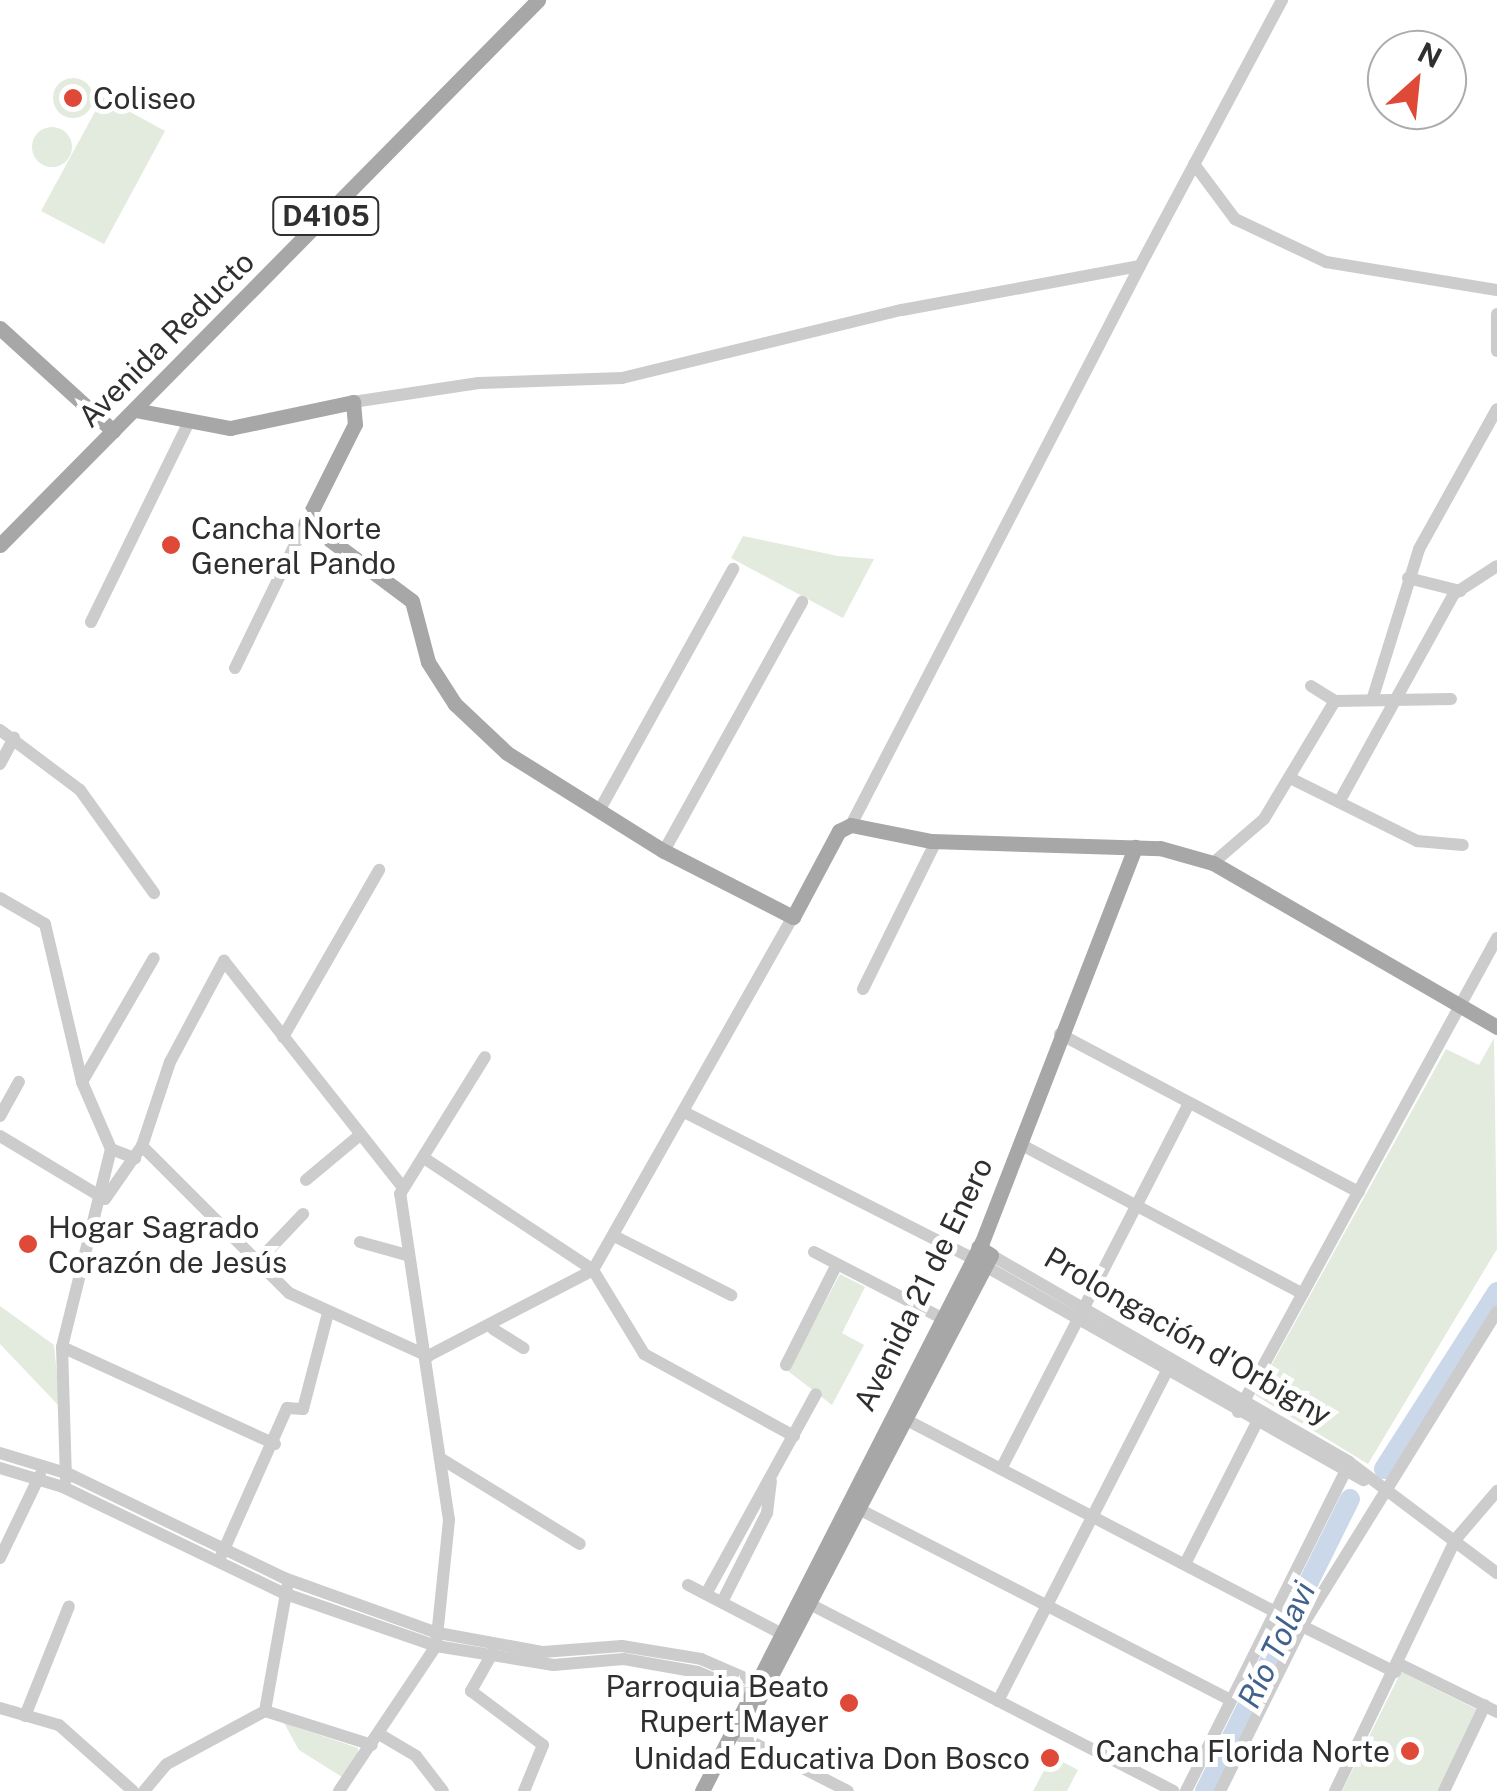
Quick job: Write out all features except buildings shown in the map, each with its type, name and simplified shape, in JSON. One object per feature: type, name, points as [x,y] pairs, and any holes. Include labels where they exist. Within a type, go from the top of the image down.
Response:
[{"type":"main road","name":"Avenida Reducto","points":[[0,546],[538,0]]},
{"type":"main road","points":[[0,328],[113,432]]},
{"type":"main road","points":[[135,410],[187,426],[230,428],[353,402],[355,424],[306,522],[412,602],[428,662],[474,724],[664,851],[794,917],[839,831],[851,826],[936,841],[1135,847],[1213,863],[1497,1027]]},
{"type":"main road","name":"Avenida 21 de Enero","points":[[702,1791],[981,1257],[1060,1034],[1135,847]]},
{"type":"main road","name":"Avenida 21 de Enero","points":[[899,1415],[942,1318],[981,1257]]},
{"type":"street","points":[[851,826],[990,572],[1140,266],[1282,0]]},
{"type":"street","points":[[1194,164],[1235,218],[1326,262],[1497,290]]},
{"type":"street","points":[[353,402],[479,383],[622,378],[902,310],[1140,266]]},
{"type":"street","points":[[1497,314],[1497,352]]},
{"type":"street","points":[[1373,696],[1408,578],[1497,409]]},
{"type":"street","points":[[90,622],[187,426]]},
{"type":"street","points":[[235,668],[306,522]]},
{"type":"street","points":[[1339,802],[1390,700],[1460,591],[1497,566]]},
{"type":"street","points":[[600,811],[732,568]]},
{"type":"street","points":[[1408,578],[1460,591]]},
{"type":"street","points":[[664,851],[802,602]]},
{"type":"street","points":[[1311,686],[1335,701],[1373,696],[1390,700],[1452,699]]},
{"type":"street","points":[[1213,863],[1264,819],[1292,779],[1335,701]]},
{"type":"street","points":[[0,730],[80,790],[154,892]]},
{"type":"street","points":[[0,764],[14,738]]},
{"type":"street","points":[[1292,779],[1417,841],[1462,845]]},
{"type":"street","points":[[863,989],[936,841]]},
{"type":"street","points":[[283,1037],[378,870]]},
{"type":"street","points":[[0,898],[45,924],[82,1082],[111,1149],[104,1199],[62,1347],[66,1481]]},
{"type":"street","points":[[111,1149],[138,1152],[261,1258],[289,1293],[428,1356],[493,1329],[593,1270],[618,1238],[794,917]]},
{"type":"street","points":[[1242,1406],[1497,938]]},
{"type":"street","points":[[82,1082],[154,958]]},
{"type":"street","points":[[104,1199],[138,1152],[170,1062],[224,961],[403,1188],[406,1256],[428,1356],[449,1520],[437,1639],[376,1740],[338,1791]]},
{"type":"street","points":[[1060,1034],[1359,1192]]},
{"type":"street","points":[[403,1188],[427,1160],[485,1057]]},
{"type":"street","points":[[0,1116],[19,1082]]},
{"type":"street","points":[[1002,1469],[1189,1104]]},
{"type":"street","name":"Prolongación d'Orbigny","points":[[688,1114],[981,1257],[1081,1312],[1384,1492],[1497,1573]]},
{"type":"street","points":[[306,1180],[360,1135]]},
{"type":"street","points":[[0,1136],[104,1199]]},
{"type":"street","points":[[1020,1144],[1303,1294]]},
{"type":"street","points":[[427,1160],[593,1270],[644,1354],[794,1436]]},
{"type":"street","points":[[261,1258],[303,1214]]},
{"type":"street","points":[[618,1238],[732,1295]]},
{"type":"street","points":[[360,1242],[406,1256]]},
{"type":"street","points":[[814,1252],[942,1318]]},
{"type":"street","points":[[786,1364],[837,1264]]},
{"type":"street","name":"Prolongación d'Orbigny","points":[[1081,1312],[1167,1371],[1242,1406],[1256,1424],[1343,1476],[1364,1480]]},
{"type":"street","points":[[1220,1791],[1302,1626],[1497,1312]]},
{"type":"street","points":[[222,1555],[288,1408],[303,1409],[328,1313]]},
{"type":"street","points":[[493,1329],[524,1348]]},
{"type":"street","points":[[62,1347],[275,1444]]},
{"type":"street","points":[[998,1701],[1167,1371]]},
{"type":"street","points":[[706,1594],[816,1394]]},
{"type":"street","points":[[899,1415],[1275,1612]]},
{"type":"street","points":[[1184,1564],[1256,1424]]},
{"type":"street","points":[[0,1454],[66,1481],[287,1587],[437,1639],[493,1651],[622,1646],[701,1659],[757,1689]]},
{"type":"street","points":[[440,1458],[580,1544]]},
{"type":"street","points":[[0,1468],[42,1472]]},
{"type":"street","points":[[0,1558],[42,1472]]},
{"type":"street","points":[[1186,1791],[1343,1476]]},
{"type":"street","points":[[722,1602],[767,1513],[771,1479]]},
{"type":"street","points":[[1335,1791],[1456,1540],[1497,1491]]},
{"type":"street","points":[[854,1506],[1231,1700]]},
{"type":"street","points":[[688,1585],[785,1636]]},
{"type":"street","points":[[265,1711],[287,1587]]},
{"type":"street","points":[[804,1601],[1174,1791]]},
{"type":"street","points":[[24,1716],[69,1606]]},
{"type":"street","points":[[1302,1626],[1491,1709],[1444,1791]]},
{"type":"street","points":[[493,1651],[471,1691],[543,1745],[524,1791]]},
{"type":"street","points":[[0,1708],[59,1726],[133,1791]]},
{"type":"street","points":[[144,1791],[168,1764],[265,1711],[376,1740],[416,1756],[443,1791]]},
{"type":"street","points":[[732,1732],[844,1790]]},
{"type":"shaded area","name":"Coliseo","points":[[73,78],[87,84],[93,98],[87,112],[73,118],[59,112],[53,98],[59,84]]},
{"type":"shaded area","points":[[103,97],[165,131],[104,244],[41,211]]},
{"type":"shaded area","points":[[52,127],[66,133],[72,147],[66,161],[52,167],[38,161],[32,147],[38,133]]},
{"type":"shaded area","points":[[743,536],[838,556],[874,559],[843,618],[731,558]]},
{"type":"shaded area","points":[[1494,1038],[1497,1249],[1368,1464],[1255,1395],[1446,1049],[1479,1065]]},
{"type":"shaded area","points":[[840,1274],[865,1287],[842,1333],[864,1345],[832,1405],[788,1371]]},
{"type":"shaded area","points":[[0,1306],[54,1345],[60,1407],[0,1344]]},
{"type":"shaded area","name":"Cancha Florida Norte","points":[[1401,1672],[1478,1710],[1438,1791],[1342,1791]]},
{"type":"shaded area","points":[[284,1723],[358,1748],[358,1756],[342,1777],[299,1750]]},
{"type":"shaded area","points":[[1052,1756],[1078,1770],[1067,1791],[1033,1791]]},
{"type":"waterway","name":"Río Tolavi","points":[[1384,1469],[1497,1292]]},
{"type":"waterway","name":"Río Tolavi","points":[[1205,1791],[1350,1499]]},
{"type":"place","name":"Coliseo","points":[[73,98]]},
{"type":"place","name":"Cancha Norte General Pando","points":[[171,545]]},
{"type":"place","name":"Hogar Sagrado Corazón de Jesús","points":[[28,1244]]},
{"type":"place","name":"Parroquia Beato Rupert Mayer","points":[[849,1703]]},
{"type":"place","name":"Cancha Florida Norte","points":[[1410,1751]]},
{"type":"place","name":"Unidad Educativa Don Bosco","points":[[1050,1758]]}]
